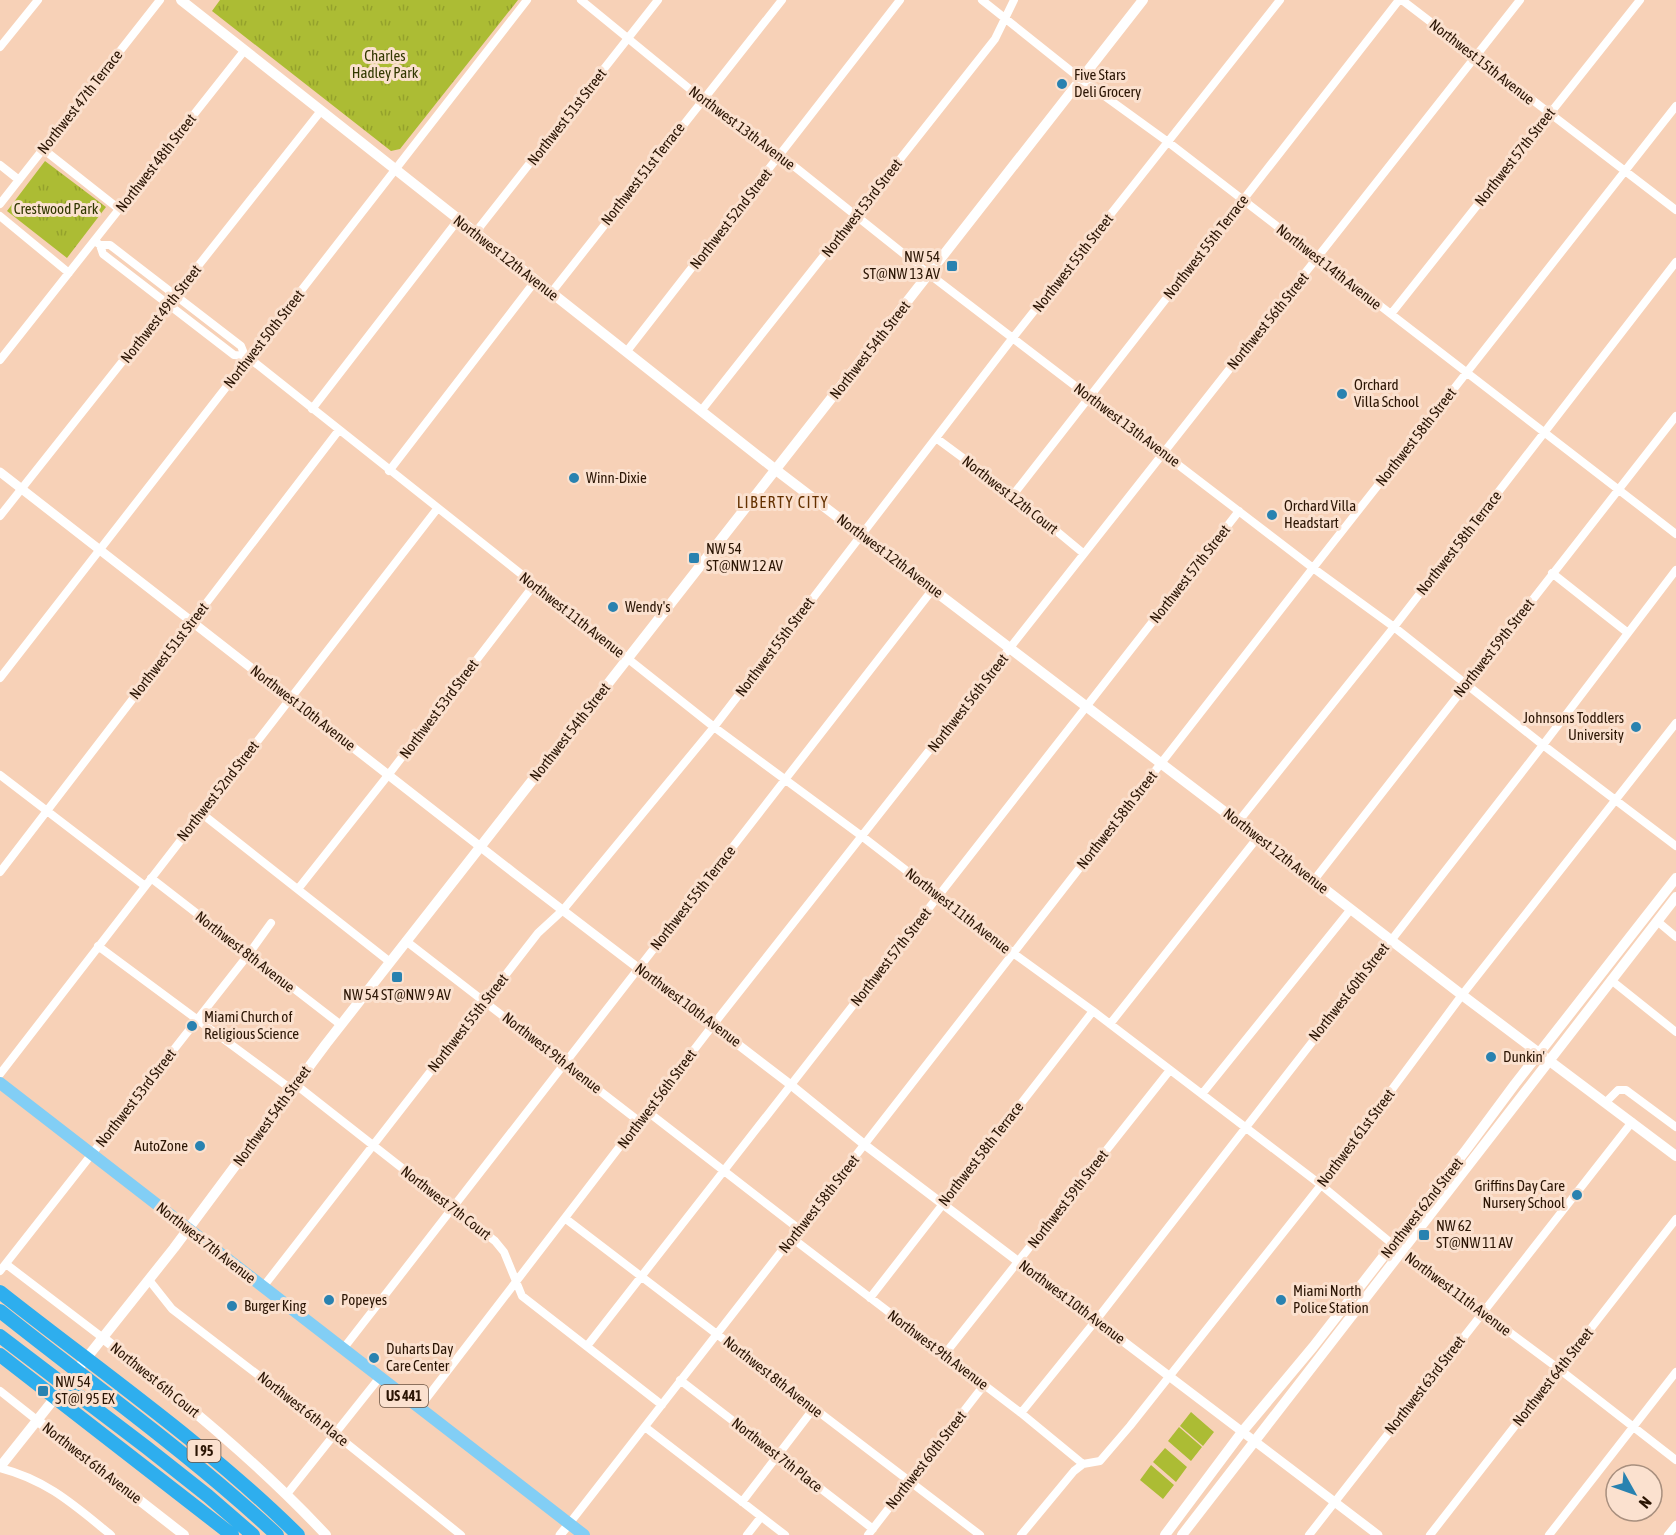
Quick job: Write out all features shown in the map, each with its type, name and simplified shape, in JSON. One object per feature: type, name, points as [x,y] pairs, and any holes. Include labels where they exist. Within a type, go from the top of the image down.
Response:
[{"type":"highway","name":"I 95","points":[[0,1292],[238,1479],[298,1535]]},
{"type":"highway","points":[[2,1316],[96,1386],[224,1488],[277,1535]]},
{"type":"highway","points":[[0,1336],[208,1496],[253,1535]]},
{"type":"highway","points":[[0,1355],[232,1535]]},
{"type":"main road","name":"Northwest 12th Avenue","points":[[181,0],[776,470],[1676,1156]]},
{"type":"main road","name":"Northwest 54th Street","points":[[0,1468],[149,1280],[293,1087],[406,941],[1143,0]]},
{"type":"main road","name":"Northwest 62nd Street","points":[[1182,1535],[1545,1056],[1676,878]]},
{"type":"main road","name":"Northwest 62nd Street","points":[[1545,1056],[1611,980],[1676,897]]},
{"type":"main road","name":"Northwest 7th Avenue","points":[[0,1083],[584,1535]]},
{"type":"main road","name":"Northwest 62nd Street","points":[[1164,1535],[1242,1432],[1398,1248]]},
{"type":"main road","name":"Northwest 6th Court","points":[[103,1338],[176,1395],[287,1494]]},
{"type":"main road","name":"Northwest 6th Avenue","points":[[38,1421],[184,1535]]},
{"type":"main road","points":[[287,1494],[326,1535]]},
{"type":"street","points":[[0,47],[38,0]]},
{"type":"street","name":"Northwest 47th Terrace","points":[[0,204],[160,0]]},
{"type":"street","name":"Northwest 50th Street","points":[[0,678],[247,357],[396,171],[527,0]]},
{"type":"street","name":"Northwest 13th Avenue","points":[[581,0],[702,99],[780,155],[929,274],[1313,568],[1394,627],[1543,745],[1676,846]]},
{"type":"street","name":"Northwest 51st Street","points":[[475,233],[658,0]]},
{"type":"street","name":"Northwest 51st Terrace","points":[[551,293],[782,0]]},
{"type":"street","name":"Northwest 52nd Street","points":[[627,351],[900,0]]},
{"type":"street","name":"Northwest 14th Avenue","points":[[982,0],[1081,80],[1168,142],[1676,534]]},
{"type":"street","name":"Northwest 53rd Street","points":[[701,411],[995,39],[1014,0]]},
{"type":"street","name":"Northwest 55th Street","points":[[263,1287],[538,933],[563,910],[714,727],[1013,338],[1280,0]]},
{"type":"street","name":"Northwest 15th Avenue","points":[[1401,0],[1676,210]]},
{"type":"street","name":"Northwest 55th Terrace","points":[[1013,495],[1401,0]]},
{"type":"street","name":"Northwest 56th Street","points":[[419,1408],[714,1025],[1520,0]]},
{"type":"street","name":"Northwest 57th Street","points":[[1391,314],[1640,0]]},
{"type":"street","name":"Northwest 48th Street","points":[[0,360],[69,273],[97,243],[119,210],[244,51]]},
{"type":"street","name":"Northwest 58th Street","points":[[560,1535],[1676,106]]},
{"type":"street","name":"Northwest 49th Street","points":[[0,516],[320,112]]},
{"type":"street","points":[[43,149],[119,210]]},
{"type":"street","points":[[0,165],[19,180]]},
{"type":"street","points":[[0,216],[69,273]]},
{"type":"street","points":[[312,409],[458,220]]},
{"type":"street","name":"Northwest 11th Avenue","points":[[97,243],[110,245],[241,346],[247,357],[714,727],[1202,1094],[1321,1185],[1398,1248],[1676,1460]]},
{"type":"street","name":"Northwest 11th Avenue","points":[[97,243],[103,254],[168,305],[234,355],[247,357]]},
{"type":"street","name":"Northwest 58th Terrace","points":[[1238,822],[1394,627],[1676,262]]},
{"type":"street","points":[[389,471],[536,280]]},
{"type":"street","name":"Northwest 59th Street","points":[[1314,880],[1676,416]]},
{"type":"street","name":"Northwest 51st Street","points":[[0,872],[339,430]]},
{"type":"street","name":"Northwest 12th Court","points":[[936,438],[1013,495],[1083,554]]},
{"type":"street","name":"Northwest 10th Avenue","points":[[0,472],[480,846],[791,1084],[865,1145],[1097,1319],[1378,1535]]},
{"type":"street","name":"Northwest 52nd Street","points":[[0,1074],[437,509]]},
{"type":"street","name":"Northwest 57th Street","points":[[587,1346],[1239,511]]},
{"type":"street","name":"Northwest 60th Street","points":[[1021,1413],[1097,1319],[1543,745],[1676,570]]},
{"type":"street","points":[[1552,573],[1628,633]]},
{"type":"street","name":"Northwest 53rd Street","points":[[298,889],[534,585]]},
{"type":"street","name":"Northwest 55th Terrace","points":[[343,1349],[933,590]]},
{"type":"street","name":"Northwest 61st Street","points":[[1020,1535],[1074,1471],[1083,1464],[1100,1461],[1170,1376],[1321,1185],[1462,995],[1676,723]]},
{"type":"street","points":[[0,775],[145,886]]},
{"type":"street","points":[[201,813],[390,962]]},
{"type":"street","points":[[1110,1024],[1258,837]]},
{"type":"street","name":"Northwest 8th Avenue","points":[[151,878],[341,1025]]},
{"type":"street","points":[[1202,1094],[1351,909]]},
{"type":"street","points":[[1657,921],[1676,937]]},
{"type":"street","name":"Northwest 53rd Street","points":[[0,1271],[271,923]]},
{"type":"street","name":"Northwest 9th Avenue","points":[[406,941],[640,1122]]},
{"type":"street","name":"Northwest 7th Court","points":[[98,946],[196,1021],[373,1145],[495,1241],[504,1252],[522,1296],[662,1405]]},
{"type":"street","points":[[1611,980],[1676,1032]]},
{"type":"street","name":"Northwest 58th Terrace","points":[[870,1298],[1093,1011]]},
{"type":"street","name":"Northwest 59th Street","points":[[944,1355],[1170,1070]]},
{"type":"street","points":[[1606,1102],[1618,1090],[1626,1090],[1676,1127]]},
{"type":"street","points":[[648,1112],[799,1229]]},
{"type":"street","name":"Northwest 63rd Street","points":[[1309,1535],[1632,1122]]},
{"type":"street","name":"Northwest 64th Street","points":[[1430,1535],[1676,1219]]},
{"type":"street","name":"Northwest 8th Avenue","points":[[566,1220],[980,1535]]},
{"type":"street","name":"Northwest 9th Avenue","points":[[792,1238],[1021,1413],[1083,1464]]},
{"type":"street","points":[[6,1264],[103,1338]]},
{"type":"street","name":"Northwest 6th Place","points":[[149,1280],[172,1309],[335,1434],[461,1535]]},
{"type":"street","points":[[1550,1535],[1676,1372]]},
{"type":"street","points":[[287,1494],[380,1377]]},
{"type":"street","name":"Northwest 7th Place","points":[[680,1380],[871,1532]]},
{"type":"street","name":"Northwest 60th Street","points":[[871,1532],[984,1385]]},
{"type":"street","name":"Northwest 6th Avenue","points":[[0,1391],[38,1421]]},
{"type":"street","points":[[742,1502],[814,1408]]},
{"type":"street","points":[[645,1427],[785,1535]]},
{"type":"street","points":[[0,1468],[22,1474],[55,1490],[111,1535]]},
{"type":"street","points":[[747,1535],[761,1517]]},
{"type":"street","points":[[1668,1535],[1676,1525]]},
{"type":"green space","name":"Charles Hadley Park","points":[[220,0],[518,0],[400,149],[391,151],[212,11]]},
{"type":"green space","name":"Crestwood Park","points":[[45,161],[106,207],[67,258],[7,211]]},
{"type":"green space","points":[[1191,1412],[1214,1432],[1203,1446],[1180,1426]]},
{"type":"green space","points":[[1179,1427],[1202,1447],[1191,1461],[1168,1441]]},
{"type":"green space","points":[[1165,1448],[1187,1467],[1176,1482],[1153,1462]]},
{"type":"green space","points":[[1151,1465],[1174,1485],[1163,1499],[1140,1480]]},
{"type":"place","name":"Five Stars Deli Grocery","points":[[1062,84]]},
{"type":"place","name":"NW 54 ST@NW 13 AV","points":[[952,266]]},
{"type":"place","name":"Orchard Villa School","points":[[1342,394]]},
{"type":"place","name":"Winn-Dixie","points":[[574,478]]},
{"type":"place","name":"Orchard Villa Headstart","points":[[1272,515]]},
{"type":"place","name":"NW 54 ST@NW 12 AV","points":[[694,558]]},
{"type":"place","name":"Wendy's","points":[[613,607]]},
{"type":"place","name":"Johnsons Toddlers University","points":[[1636,727]]},
{"type":"place","name":"NW 54 ST@NW 9 AV","points":[[397,977]]},
{"type":"place","name":"Miami Church of Religious Science","points":[[192,1026]]},
{"type":"place","name":"Dunkin'","points":[[1491,1057]]},
{"type":"place","name":"AutoZone","points":[[200,1146]]},
{"type":"place","name":"Griffins Day Care Nursery School","points":[[1577,1195]]},
{"type":"place","name":"NW 62 ST@NW 11 AV","points":[[1424,1235]]},
{"type":"place","name":"Popeyes","points":[[329,1300]]},
{"type":"place","name":"Miami North Police Station","points":[[1281,1300]]},
{"type":"place","name":"Burger King","points":[[232,1306]]},
{"type":"place","name":"Duharts Day Care Center","points":[[374,1358]]},
{"type":"place","name":"NW 54 ST@I 95 EX","points":[[43,1391]]},
{"type":"district","name":"LIBERTY CITY","points":[[783,502]]}]
